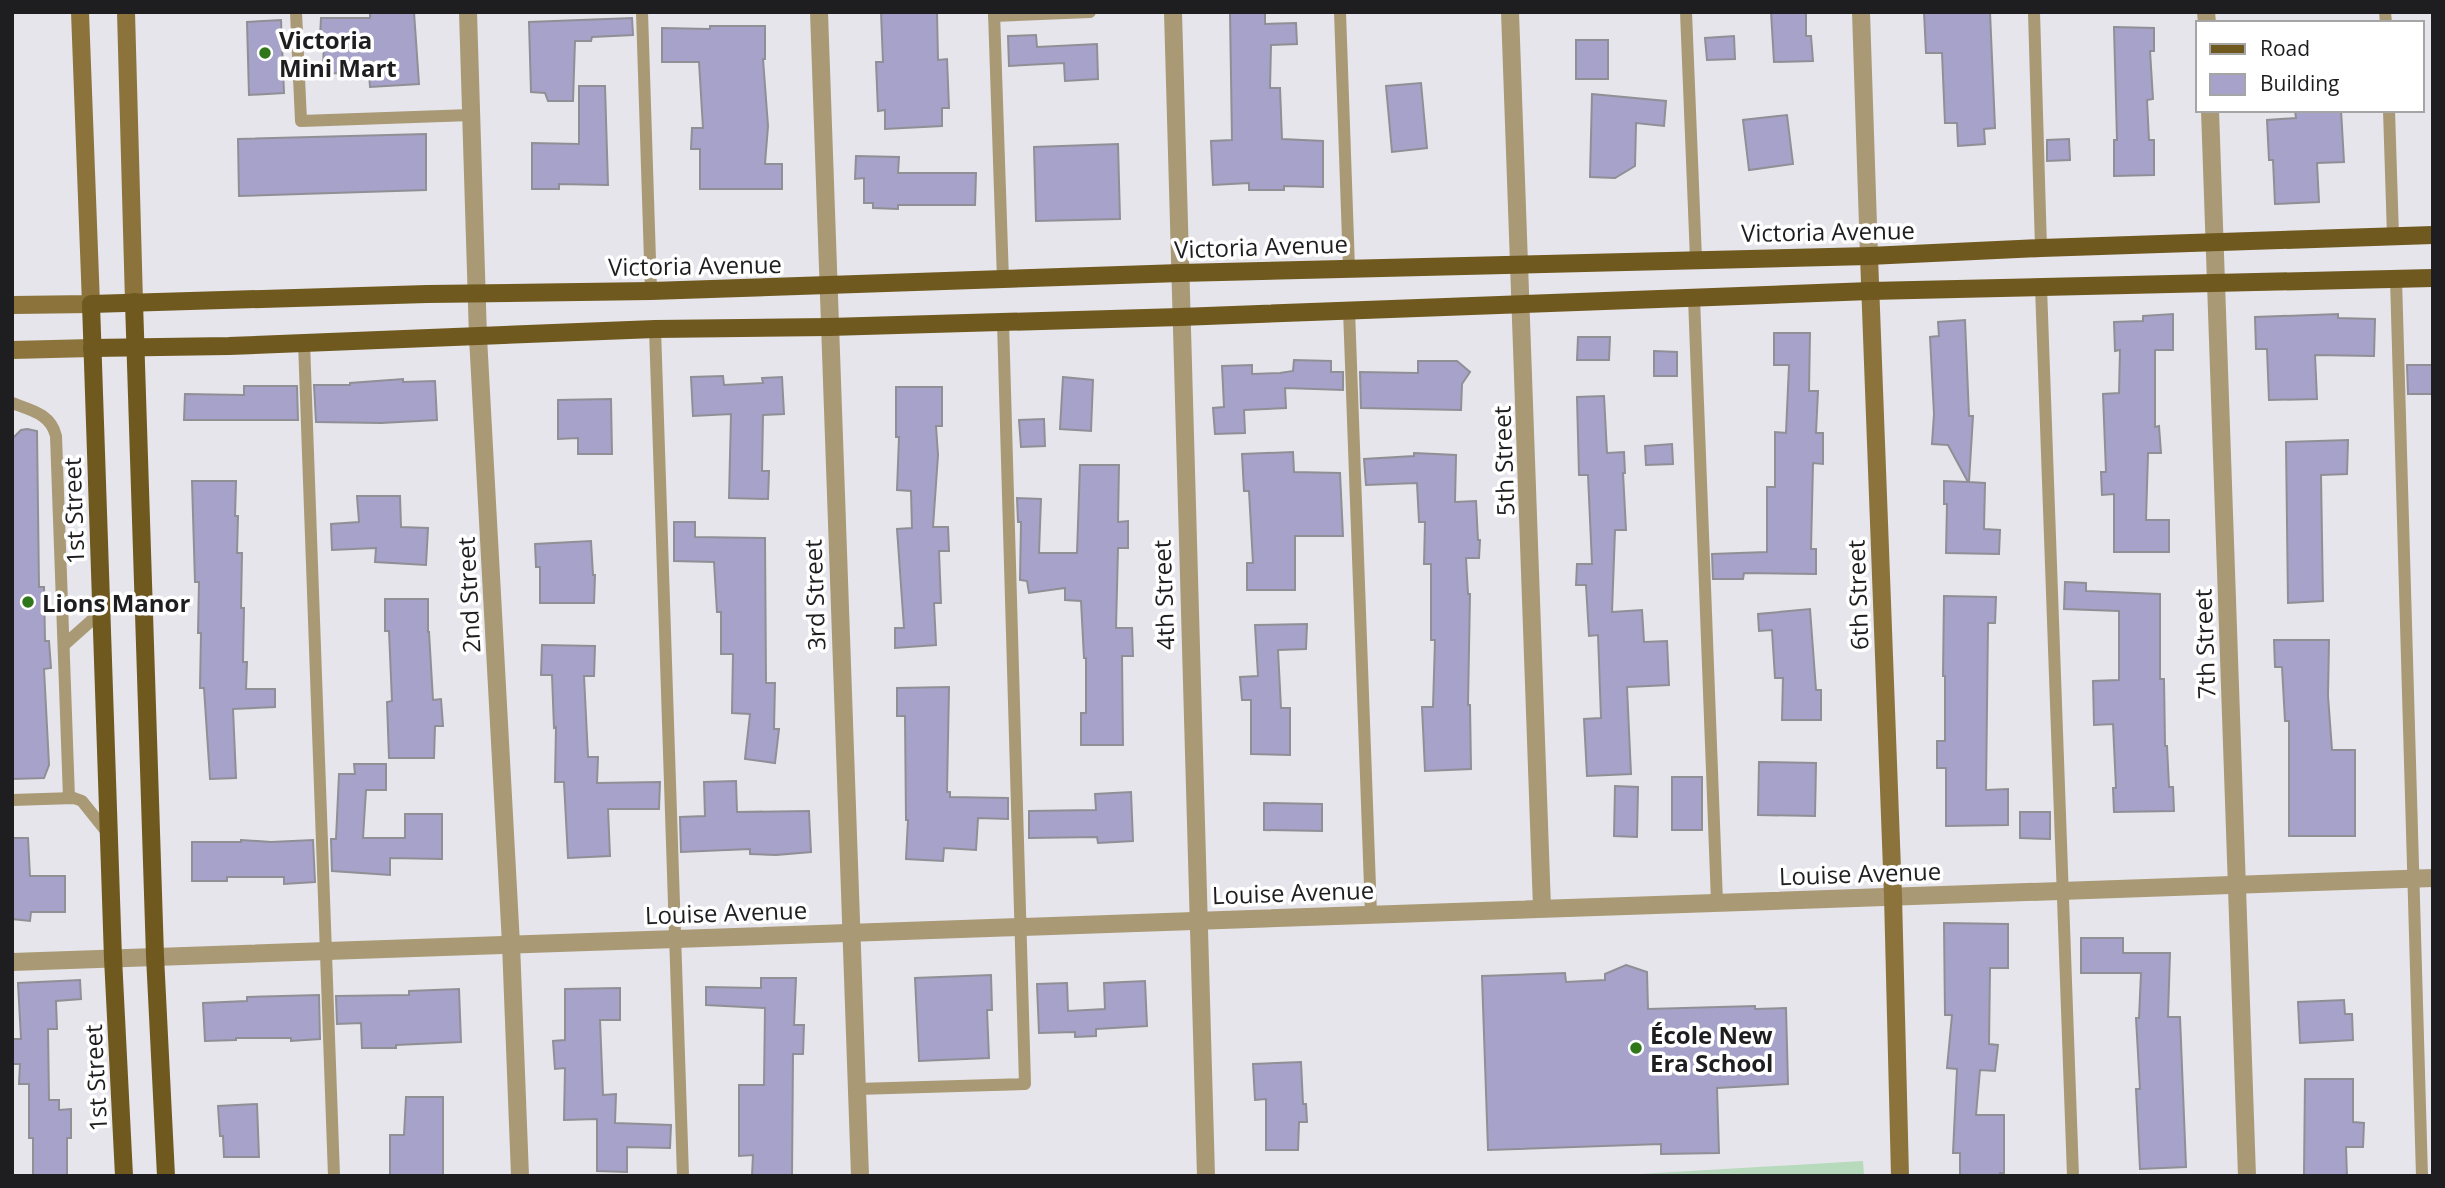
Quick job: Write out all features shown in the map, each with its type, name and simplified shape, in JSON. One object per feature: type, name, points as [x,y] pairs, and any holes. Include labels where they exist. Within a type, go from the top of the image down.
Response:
[{"type":"main road","name":"Victoria Avenue","points":[[91,304],[651,291],[1349,268],[1869,256],[2214,241],[2433,235]]},
{"type":"main road","points":[[92,348],[655,329],[1180,317],[1870,291],[2433,278]]},
{"type":"main road","points":[[134,302],[155,956],[166,1176]]},
{"type":"main road","name":"1st Street","points":[[91,304],[113,958],[124,1176]]},
{"type":"street","name":"1st Street","points":[[80,12],[91,304]]},
{"type":"street","points":[[126,12],[134,302]]},
{"type":"street","name":"2nd Street","points":[[468,12],[478,337],[511,944],[520,1176]]},
{"type":"street","name":"3rd Street","points":[[819,12],[860,1176]]},
{"type":"street","name":"4th Street","points":[[1173,12],[1206,1176]]},
{"type":"street","name":"5th Street","points":[[1510,12],[1542,908]]},
{"type":"street","name":"6th Street","points":[[1861,12],[1893,896],[1900,1176]]},
{"type":"street","name":"7th Street","points":[[2210,112],[2247,1176]]},
{"type":"street","points":[[12,305],[91,304]]},
{"type":"street","points":[[12,349],[92,348]]},
{"type":"street","name":"Louise Avenue","points":[[12,962],[2433,877]]},
{"type":"lane","points":[[296,12],[302,121],[471,115]]},
{"type":"lane","points":[[642,12],[651,291]]},
{"type":"lane","points":[[1003,280],[994,14],[1090,12]]},
{"type":"lane","points":[[1340,12],[1349,268]]},
{"type":"lane","points":[[1686,12],[1696,259]]},
{"type":"lane","points":[[2034,12],[2041,248]]},
{"type":"lane","points":[[2389,112],[2393,236]]},
{"type":"lane","points":[[2396,279],[2422,1176]]},
{"type":"lane","points":[[2040,287],[2073,1176]]},
{"type":"lane","points":[[1695,298],[1717,902]]},
{"type":"lane","points":[[1349,310],[1371,914]]},
{"type":"lane","points":[[857,1089],[1026,1084],[1003,322]]},
{"type":"lane","points":[[655,329],[683,1176]]},
{"type":"lane","points":[[304,342],[334,1176]]},
{"type":"lane","points":[[12,403],[39,413],[50,421],[54,430],[69,798]]},
{"type":"lane","points":[[64,645],[101,612]]},
{"type":"lane","points":[[12,800],[69,798],[82,801],[110,836]]},
{"type":"green space","points":[[1863,1161],[1864,1176],[1606,1176]]},
{"type":"building","points":[[370,12],[414,12],[419,84],[370,87],[369,74],[323,73],[324,38],[320,38],[321,18],[370,18]]},
{"type":"building","points":[[881,12],[937,12],[938,60],[947,59],[949,108],[942,108],[942,126],[885,129],[885,110],[878,111],[876,62],[883,62]]},
{"type":"building","points":[[1230,12],[1265,12],[1265,24],[1296,23],[1297,44],[1271,45],[1270,88],[1280,88],[1282,139],[1323,141],[1323,187],[1284,186],[1284,190],[1249,190],[1249,183],[1213,185],[1211,141],[1232,140]]},
{"type":"building","points":[[1771,12],[1806,12],[1806,36],[1811,36],[1813,61],[1774,62]]},
{"type":"building","points":[[1924,12],[1990,12],[1995,128],[1984,129],[1985,144],[1958,146],[1957,123],[1945,123],[1942,53],[1926,53]]},
{"type":"building","points":[[632,18],[633,35],[592,37],[591,41],[575,41],[573,101],[548,101],[545,93],[531,92],[529,22]]},
{"type":"building","points":[[281,20],[284,93],[249,95],[247,22]]},
{"type":"building","points":[[710,26],[765,26],[763,59],[768,126],[765,164],[782,164],[782,189],[700,189],[700,149],[691,149],[692,128],[703,128],[699,62],[662,62],[662,28],[710,29]]},
{"type":"building","points":[[2114,27],[2154,28],[2154,51],[2150,51],[2153,99],[2147,100],[2149,140],[2154,140],[2154,175],[2114,176],[2114,140],[2117,140]]},
{"type":"building","points":[[1036,35],[1037,47],[1097,44],[1098,79],[1065,81],[1064,63],[1009,66],[1008,36]]},
{"type":"building","points":[[1734,36],[1735,59],[1707,60],[1705,38]]},
{"type":"building","points":[[1576,40],[1608,40],[1608,79],[1576,79]]},
{"type":"building","points":[[1421,83],[1427,148],[1392,152],[1386,86]]},
{"type":"building","points":[[579,86],[605,86],[608,185],[559,184],[559,189],[532,189],[532,143],[579,144]]},
{"type":"building","points":[[1592,94],[1666,101],[1664,126],[1636,123],[1635,166],[1615,178],[1590,177]]},
{"type":"building","points":[[2295,112],[2341,112],[2344,162],[2317,163],[2319,202],[2275,204],[2273,160],[2269,160],[2267,120],[2296,118]]},
{"type":"building","points":[[1787,115],[1793,164],[1749,170],[1743,120]]},
{"type":"building","points":[[426,134],[426,190],[239,196],[238,139]]},
{"type":"building","points":[[2069,139],[2070,160],[2047,161],[2047,140]]},
{"type":"building","points":[[1118,144],[1120,219],[1036,221],[1034,147]]},
{"type":"building","points":[[856,156],[899,157],[898,173],[976,173],[975,205],[898,205],[898,209],[873,208],[873,203],[864,203],[864,178],[855,179]]},
{"type":"building","points":[[2173,314],[2173,350],[2155,350],[2155,427],[2159,426],[2161,453],[2148,453],[2146,520],[2169,520],[2169,552],[2114,552],[2114,494],[2102,495],[2101,472],[2106,472],[2103,394],[2119,393],[2120,350],[2115,351],[2114,322],[2143,321],[2143,316]]},
{"type":"building","points":[[2338,314],[2338,318],[2375,319],[2374,356],[2315,355],[2317,399],[2269,400],[2267,349],[2256,349],[2255,317]]},
{"type":"building","points":[[1965,320],[1969,416],[1973,416],[1969,482],[1985,483],[1984,529],[2000,530],[1999,554],[1946,553],[1947,504],[1944,504],[1944,481],[1968,482],[1948,445],[1932,444],[1934,414],[1930,337],[1939,336],[1938,322]]},
{"type":"building","points":[[1774,333],[1810,333],[1809,391],[1818,391],[1816,433],[1823,433],[1823,464],[1813,463],[1811,549],[1816,549],[1816,574],[1744,573],[1743,579],[1713,579],[1712,554],[1767,552],[1767,487],[1775,487],[1775,432],[1786,433],[1789,365],[1774,365]]},
{"type":"building","points":[[1578,337],[1610,337],[1609,360],[1577,360]]},
{"type":"building","points":[[1654,351],[1677,352],[1677,376],[1654,376]]},
{"type":"building","points":[[1294,360],[1331,361],[1331,372],[1343,372],[1343,390],[1285,388],[1286,408],[1244,410],[1245,433],[1215,434],[1213,408],[1224,407],[1222,366],[1252,365],[1252,374],[1280,373],[1293,371]]},
{"type":"building","points":[[1418,361],[1457,361],[1470,372],[1462,384],[1461,410],[1361,408],[1360,372],[1418,373]]},
{"type":"building","points":[[2407,365],[2433,365],[2433,394],[2408,394]]},
{"type":"building","points":[[723,376],[724,385],[763,383],[762,378],[782,377],[784,414],[763,415],[762,471],[769,471],[768,499],[729,498],[731,414],[693,416],[691,377]]},
{"type":"building","points":[[1063,377],[1093,380],[1091,431],[1060,429]]},
{"type":"building","points":[[403,379],[403,382],[435,381],[437,420],[316,422],[314,385],[350,385]]},
{"type":"building","points":[[244,386],[297,386],[298,420],[184,420],[185,394],[244,395]]},
{"type":"building","points":[[896,387],[942,387],[942,426],[936,426],[938,455],[933,527],[948,527],[949,551],[939,551],[941,603],[934,603],[936,645],[895,648],[895,628],[904,628],[897,529],[912,528],[911,491],[897,490],[899,437],[896,437]]},
{"type":"building","points":[[1604,396],[1607,453],[1624,452],[1625,473],[1626,530],[1615,530],[1612,612],[1642,610],[1644,642],[1667,641],[1669,685],[1627,687],[1631,774],[1587,776],[1584,719],[1601,718],[1598,635],[1589,636],[1586,585],[1576,585],[1577,564],[1592,564],[1588,475],[1579,475],[1577,397]]},
{"type":"building","points":[[611,399],[612,454],[578,454],[578,438],[558,439],[558,400]]},
{"type":"building","points":[[1044,419],[1045,446],[1021,447],[1019,420]]},
{"type":"building","name":"Lions Manor","points":[[21,430],[37,431],[39,587],[44,587],[45,641],[49,641],[51,668],[44,669],[49,765],[44,778],[12,779],[12,439]]},
{"type":"building","points":[[2348,440],[2347,474],[2321,475],[2323,601],[2288,603],[2286,442]]},
{"type":"building","points":[[1672,444],[1673,464],[1646,465],[1645,446]]},
{"type":"building","points":[[1293,452],[1294,472],[1340,473],[1343,536],[1295,536],[1295,590],[1247,590],[1247,563],[1253,563],[1249,491],[1244,491],[1242,454]]},
{"type":"building","points":[[1414,453],[1456,455],[1455,502],[1476,501],[1479,558],[1466,558],[1470,594],[1468,705],[1471,769],[1425,771],[1422,707],[1433,707],[1435,640],[1431,640],[1431,564],[1424,564],[1425,522],[1419,522],[1417,483],[1366,485],[1364,459],[1414,456]]},
{"type":"building","points":[[1080,465],[1119,465],[1118,522],[1128,521],[1128,548],[1118,548],[1116,628],[1132,628],[1133,656],[1122,656],[1123,745],[1081,745],[1081,713],[1086,713],[1086,658],[1081,601],[1065,600],[1065,588],[1029,593],[1027,581],[1020,580],[1021,522],[1018,522],[1017,498],[1041,499],[1039,553],[1077,553]]},
{"type":"building","points":[[192,481],[236,481],[235,516],[238,516],[237,553],[242,553],[241,608],[244,608],[243,662],[247,662],[246,689],[275,689],[275,707],[233,709],[236,778],[210,779],[204,688],[200,688],[201,633],[198,633],[199,582],[195,582]]},
{"type":"building","points":[[357,496],[400,496],[401,527],[428,528],[426,565],[375,562],[376,548],[332,550],[331,524],[359,522]]},
{"type":"building","points":[[674,522],[695,522],[695,537],[765,538],[766,683],[775,683],[774,729],[779,729],[775,763],[745,759],[750,714],[732,713],[733,654],[721,654],[721,612],[717,612],[714,562],[674,561]]},
{"type":"building","points":[[591,541],[595,575],[594,603],[540,603],[540,567],[536,567],[535,544]]},
{"type":"building","points":[[2065,582],[2086,583],[2086,591],[2160,594],[2160,679],[2164,679],[2165,746],[2169,787],[2173,787],[2174,811],[2114,812],[2113,788],[2116,788],[2113,724],[2094,725],[2093,681],[2119,680],[2119,611],[2064,609]]},
{"type":"building","points":[[1944,596],[1996,597],[1995,623],[1988,623],[1986,790],[2008,789],[2008,825],[1946,826],[1946,768],[1937,768],[1937,741],[1945,741]]},
{"type":"building","points":[[385,599],[428,599],[433,700],[441,699],[443,726],[435,726],[434,758],[389,758],[387,702],[392,701],[389,631],[385,631]]},
{"type":"building","points":[[1810,609],[1816,690],[1821,690],[1821,720],[1782,720],[1783,678],[1775,678],[1772,630],[1759,631],[1758,614]]},
{"type":"building","points":[[1307,624],[1306,649],[1278,650],[1281,708],[1290,708],[1290,755],[1251,754],[1251,700],[1242,700],[1240,677],[1258,676],[1255,625]]},
{"type":"building","points":[[2274,640],[2329,640],[2328,696],[2332,750],[2355,750],[2355,836],[2289,836],[2289,721],[2285,721],[2282,667],[2275,667]]},
{"type":"building","points":[[542,645],[595,646],[594,676],[584,676],[588,757],[598,757],[597,783],[660,782],[659,809],[608,809],[610,856],[568,858],[564,782],[555,782],[556,727],[554,728],[552,675],[541,675]]},
{"type":"building","points":[[949,687],[947,792],[950,792],[950,797],[1008,798],[1008,819],[978,818],[976,850],[944,848],[943,861],[906,859],[908,820],[905,716],[897,716],[897,688]]},
{"type":"building","points":[[1759,762],[1816,763],[1815,816],[1758,815]]},
{"type":"building","points":[[354,764],[386,764],[386,790],[366,790],[363,838],[405,838],[405,814],[442,814],[442,859],[390,858],[390,875],[332,871],[331,839],[336,839],[339,774],[355,774]]},
{"type":"building","points":[[1672,777],[1702,777],[1702,830],[1672,830]]},
{"type":"building","points":[[736,781],[737,812],[809,811],[811,852],[750,854],[750,849],[681,852],[680,817],[705,816],[704,782]]},
{"type":"building","points":[[1615,786],[1638,787],[1637,837],[1614,836]]},
{"type":"building","points":[[1131,792],[1133,841],[1098,843],[1097,837],[1029,838],[1029,811],[1096,810],[1095,794]]},
{"type":"building","points":[[1264,803],[1322,804],[1322,831],[1264,830]]},
{"type":"building","points":[[2020,812],[2050,812],[2050,839],[2020,838]]},
{"type":"building","points":[[12,838],[28,838],[30,876],[65,876],[65,912],[31,912],[30,921],[12,919]]},
{"type":"building","points":[[313,840],[315,882],[284,884],[284,877],[227,877],[227,881],[192,881],[192,842]]},
{"type":"building","points":[[1944,923],[2008,924],[2008,968],[1990,968],[1989,1044],[1998,1045],[1995,1071],[1980,1070],[1976,1115],[2004,1115],[2004,1173],[2000,1173],[2000,1176],[1960,1176],[1960,1153],[1953,1153],[1957,1069],[1947,1068],[1952,1015],[1945,1015]]},
{"type":"building","points":[[2081,938],[2123,938],[2123,953],[2170,953],[2168,1017],[2180,1017],[2186,1167],[2140,1169],[2136,1089],[2140,1089],[2136,1018],[2139,1018],[2141,973],[2081,973]]},
{"type":"building","name":"École New Era School","points":[[1626,965],[1647,972],[1648,1009],[1755,1006],[1755,1009],[1786,1008],[1788,1084],[1717,1088],[1719,1153],[1661,1154],[1661,1144],[1488,1150],[1482,976],[1565,973],[1566,982],[1605,980],[1605,974]]},
{"type":"building","points":[[991,975],[992,1010],[987,1010],[989,1058],[919,1061],[915,978]]},
{"type":"building","points":[[761,978],[796,978],[794,1025],[804,1025],[803,1054],[793,1054],[792,1176],[752,1176],[753,1155],[739,1156],[739,1085],[764,1085],[765,1008],[706,1005],[706,987],[761,988]]},
{"type":"building","points":[[80,980],[81,999],[56,1001],[57,1029],[48,1029],[49,1100],[59,1100],[59,1110],[71,1109],[71,1138],[67,1138],[67,1176],[33,1176],[33,1138],[29,1138],[29,1084],[19,1084],[20,1064],[12,1064],[12,1039],[21,1039],[18,983]]},
{"type":"building","points":[[1145,981],[1147,1026],[1096,1029],[1096,1036],[1075,1037],[1075,1032],[1039,1033],[1037,984],[1067,983],[1068,1011],[1105,1009],[1104,983]]},
{"type":"building","points":[[620,988],[620,1020],[600,1020],[603,1095],[616,1094],[615,1123],[671,1125],[670,1148],[627,1147],[627,1172],[597,1171],[597,1119],[564,1120],[565,1068],[555,1069],[553,1041],[565,1040],[565,989]]},
{"type":"building","points":[[459,989],[461,1042],[362,1048],[361,1023],[337,1024],[336,996],[409,995],[409,991]]},
{"type":"building","points":[[319,995],[320,1039],[291,1041],[291,1038],[236,1038],[205,1041],[203,1003],[247,1001],[247,997]]},
{"type":"building","points":[[2344,1000],[2345,1014],[2352,1014],[2353,1040],[2300,1043],[2298,1002]]},
{"type":"building","points":[[1301,1062],[1303,1104],[1306,1104],[1307,1122],[1299,1122],[1298,1150],[1266,1150],[1266,1099],[1255,1100],[1253,1064]]},
{"type":"building","points":[[2305,1079],[2353,1079],[2353,1122],[2364,1123],[2363,1147],[2346,1147],[2347,1176],[2304,1176]]},
{"type":"building","points":[[406,1097],[443,1097],[443,1176],[390,1176],[390,1135],[404,1135]]},
{"type":"building","points":[[257,1104],[259,1157],[224,1157],[218,1106]]},
{"type":"place","name":"Victoria Mini Mart","points":[[265,53]]},
{"type":"place","name":"Lions Manor","points":[[28,602]]},
{"type":"place","name":"École New Era School","points":[[1636,1048]]}]
